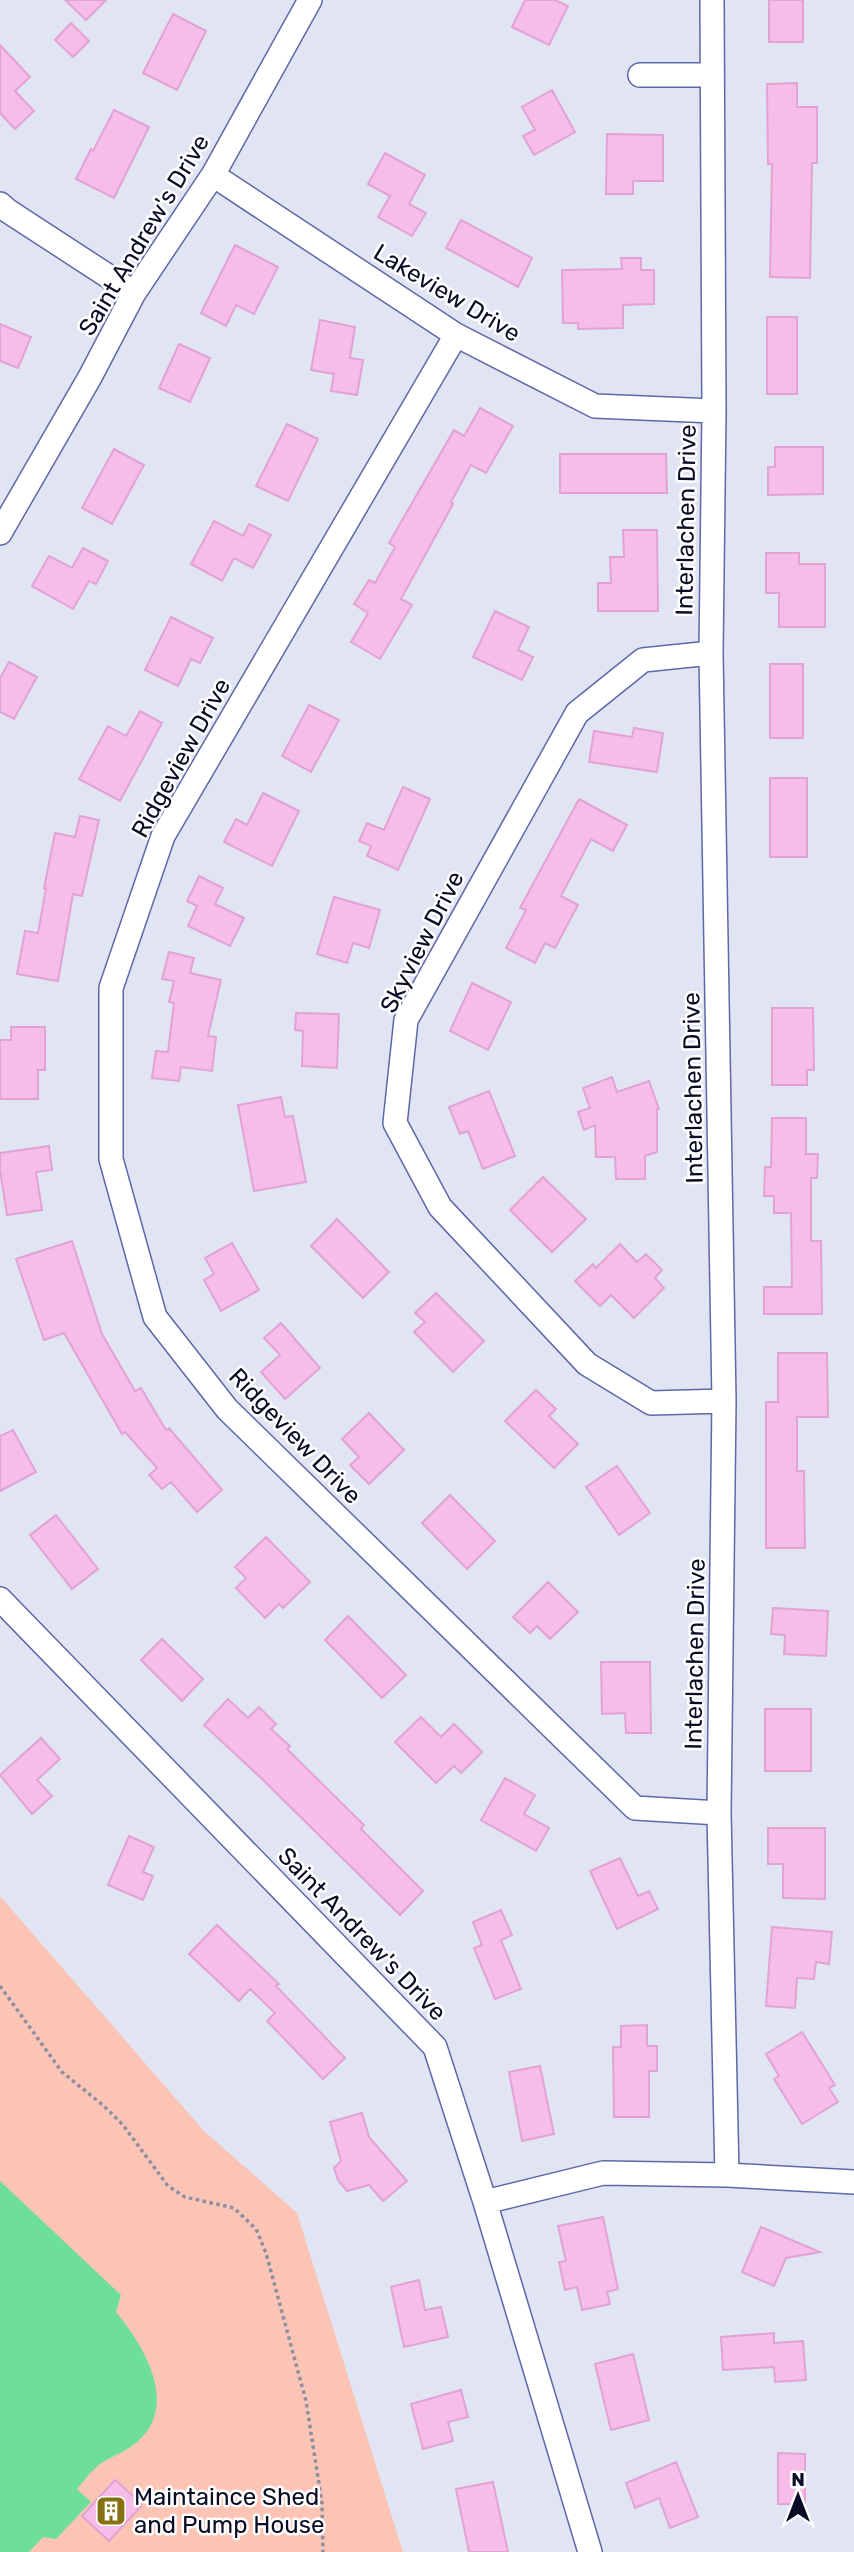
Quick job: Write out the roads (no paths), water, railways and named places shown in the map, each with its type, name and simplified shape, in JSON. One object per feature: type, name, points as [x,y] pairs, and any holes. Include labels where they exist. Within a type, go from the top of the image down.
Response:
[{"type":"street","name":"Saint Andrew's Drive","points":[[0,533],[90,377],[134,293],[213,174],[310,0]]},
{"type":"street","name":"Interlachen Drive","points":[[712,0],[714,411],[711,653],[724,1401],[719,1813],[727,2175]]},
{"type":"street","points":[[640,75],[711,75]]},
{"type":"street","name":"Lakeview Drive","points":[[213,174],[456,335],[595,406],[714,411]]},
{"type":"street","points":[[0,204],[134,293]]},
{"type":"street","name":"Ridgeview Drive","points":[[456,335],[163,836],[111,988],[111,1159],[155,1317],[227,1409],[635,1808],[719,1813]]},
{"type":"street","name":"Skyview Drive","points":[[711,653],[643,660],[577,713],[405,1020],[395,1123],[440,1206],[587,1364],[651,1403],[724,1401]]},
{"type":"street","name":"Saint Andrew's Drive","points":[[0,1598],[435,2047],[485,2202],[590,2552]]},
{"type":"street","points":[[485,2202],[603,2173],[727,2175],[854,2182]]},
{"type":"place","name":"Maintaince Shed and Pump House","points":[[111,2511]]}]
